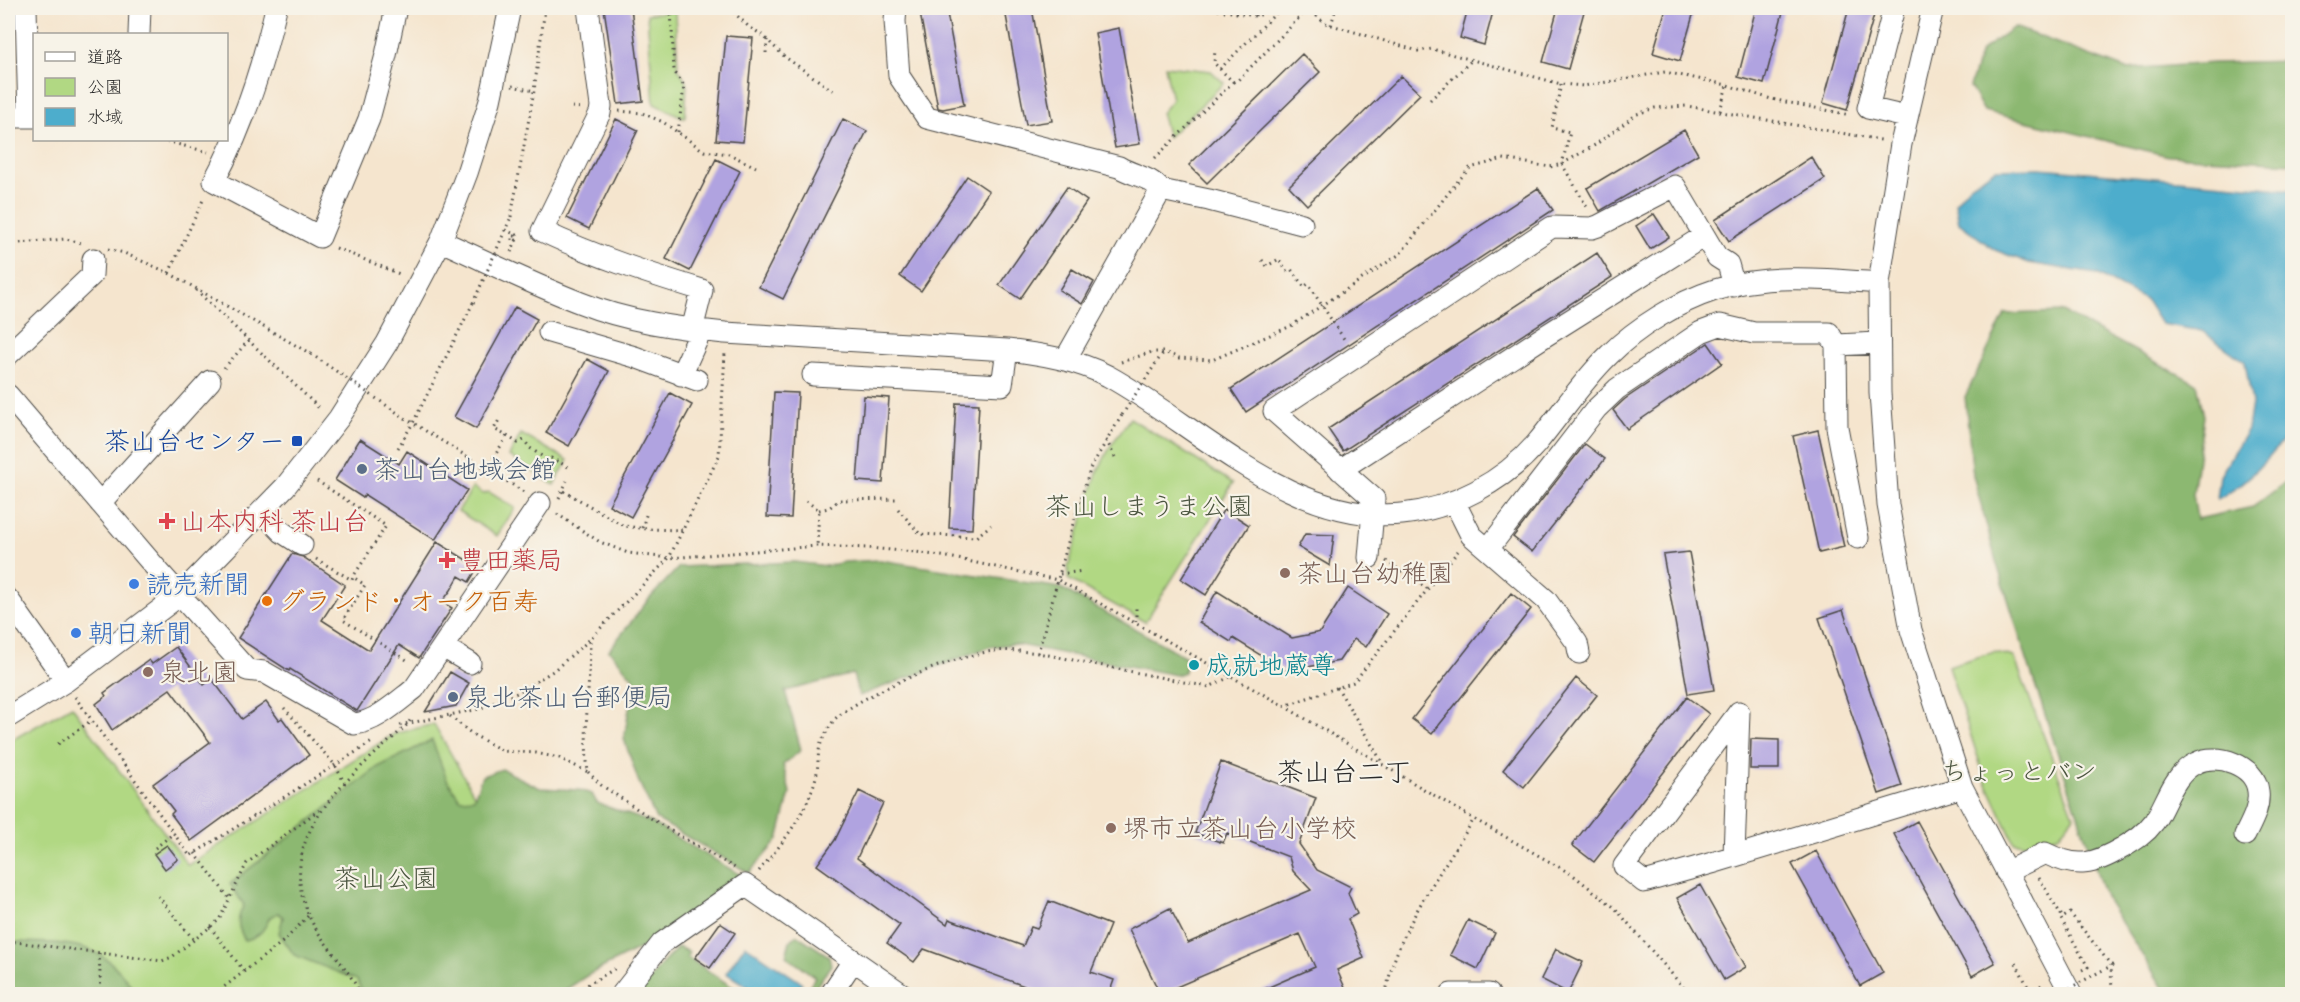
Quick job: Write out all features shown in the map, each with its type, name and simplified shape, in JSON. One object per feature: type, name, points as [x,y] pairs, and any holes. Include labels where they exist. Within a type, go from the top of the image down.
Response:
[{"type":"street","points":[[8,117],[32,117],[26,8]]},
{"type":"street","points":[[140,8],[140,33]]},
{"type":"street","points":[[276,8],[263,64],[243,120],[214,181],[321,237],[369,119],[387,56],[396,8]]},
{"type":"street","points":[[8,717],[70,689],[180,595],[285,487],[339,418],[387,343],[441,241],[490,101],[510,8]]},
{"type":"street","points":[[549,332],[635,357],[689,377],[702,290],[618,264],[542,231],[600,109],[588,8]]},
{"type":"street","points":[[896,8],[899,76],[927,118],[1119,167],[1131,174],[1151,179],[1161,190],[1302,224]]},
{"type":"street","points":[[1894,8],[1868,108],[1906,117]]},
{"type":"street","points":[[1933,8],[1906,117],[1879,283],[1879,343],[1888,505],[1911,630],[1962,787],[2071,994]]},
{"type":"street","points":[[1369,554],[1374,499],[1274,411],[1552,227],[1592,228],[1598,226],[1675,186],[1717,257],[1728,264],[1734,286]]},
{"type":"street","points":[[1065,360],[1161,190]]},
{"type":"street","points":[[1340,470],[1545,336],[1704,236]]},
{"type":"street","points":[[441,241],[582,304],[641,321],[725,333],[1045,354],[1108,377],[1282,488],[1321,504],[1373,514],[1402,514],[1434,508],[1464,498],[1505,473],[1535,446],[1584,381],[1610,353],[1676,307],[1714,291],[1751,281],[1785,278],[1879,283]]},
{"type":"street","points":[[8,355],[92,275],[93,250]]},
{"type":"street","points":[[1488,549],[1596,409],[1617,389],[1701,332],[1720,325],[1754,333],[1829,333],[1836,345],[1837,427],[1858,538]]},
{"type":"street","points":[[1836,345],[1879,343]]},
{"type":"street","points":[[813,375],[1002,385],[1007,350]]},
{"type":"street","points":[[100,503],[214,378]]},
{"type":"street","points":[[8,395],[247,670],[264,672],[354,723],[363,723],[392,706],[414,689],[540,503]]},
{"type":"street","points":[[1454,501],[1471,535],[1546,600],[1577,644],[1579,653]]},
{"type":"street","points":[[262,511],[282,532],[306,550]]},
{"type":"street","points":[[10,608],[70,689]]},
{"type":"street","points":[[443,647],[470,663]]},
{"type":"street","points":[[1734,856],[1739,712],[1624,866],[1644,882],[1734,856],[1962,787]]},
{"type":"street","points":[[2006,872],[2045,853],[2071,863],[2084,864],[2100,861],[2143,836],[2155,820],[2181,774],[2195,763],[2208,759],[2240,764],[2258,789],[2256,812],[2245,835]]},
{"type":"street","points":[[622,994],[662,943],[749,881],[853,961],[902,994]]},
{"type":"street","points":[[831,994],[853,961]]},
{"type":"street","points":[[1451,994],[1489,994]]},
{"type":"path","points":[[398,448],[473,303],[511,217],[534,91],[544,8]]},
{"type":"path","points":[[671,8],[674,71],[684,86],[678,132]]},
{"type":"path","points":[[704,8],[727,8],[785,57],[835,92]]},
{"type":"path","points":[[1206,8],[1255,16],[1264,14],[1270,8]]},
{"type":"path","points":[[1255,16],[1257,8]]},
{"type":"path","points":[[1220,69],[1281,8]]},
{"type":"path","points":[[1155,158],[1233,82],[1238,80],[1307,8],[1330,25],[1418,51],[1432,48],[1561,84],[1584,86],[1665,72],[1727,85],[1771,99],[1854,115],[1868,108]]},
{"type":"path","points":[[1330,25],[1336,8]]},
{"type":"path","points":[[766,53],[767,40]]},
{"type":"path","points":[[1215,49],[1214,63],[1233,82]]},
{"type":"path","points":[[1430,100],[1472,60]]},
{"type":"path","points":[[1561,84],[1552,128],[1570,132],[1562,164],[1598,226]]},
{"type":"path","points":[[1720,111],[1727,85]]},
{"type":"path","points":[[510,86],[534,91]]},
{"type":"path","points":[[1120,362],[1152,352],[1164,352],[1179,358],[1212,360],[1291,326],[1400,255],[1470,168],[1503,159],[1550,167],[1562,164],[1594,145],[1637,114],[1646,111],[1671,106],[1687,106],[1886,141]]},
{"type":"path","points":[[572,107],[642,112],[663,122],[704,151],[729,154],[756,167]]},
{"type":"path","points":[[165,141],[227,157]]},
{"type":"path","points":[[169,273],[214,181]]},
{"type":"path","points":[[506,230],[518,235],[517,240],[512,240],[512,236],[515,235],[517,239],[508,259]]},
{"type":"path","points":[[321,237],[327,244],[407,277]]},
{"type":"path","points":[[8,244],[66,239],[93,250],[124,253],[169,273],[311,354],[405,418]]},
{"type":"path","points":[[1262,260],[1267,266],[1279,259],[1286,271],[1291,268],[1304,287],[1308,284],[1356,357]]},
{"type":"path","points":[[193,286],[320,409]]},
{"type":"path","points":[[398,725],[479,709],[517,693],[553,671],[590,639],[669,558],[718,456],[725,333]]},
{"type":"path","points":[[214,378],[249,340]]},
{"type":"path","points":[[1038,653],[1092,467],[1106,440],[1164,352]]},
{"type":"path","points":[[500,420],[495,429],[518,443],[524,440],[530,448],[546,459],[552,458],[572,469]]},
{"type":"path","points":[[487,468],[507,436]]},
{"type":"path","points":[[1106,440],[1115,457]]},
{"type":"path","points":[[306,550],[352,580],[386,526],[317,481]]},
{"type":"path","points":[[564,491],[624,526],[682,530]]},
{"type":"path","points":[[806,501],[819,510],[829,508],[839,500],[899,499]]},
{"type":"path","points":[[898,509],[921,534],[976,537],[991,525]]},
{"type":"path","points":[[817,546],[819,510]]},
{"type":"path","points":[[642,528],[647,513]]},
{"type":"path","points":[[1284,706],[1354,682],[1471,535]]},
{"type":"path","points":[[669,558],[817,546],[916,552],[1058,580],[1136,622],[1230,678],[1284,706],[1573,875],[1615,908],[1689,994]]},
{"type":"path","points":[[1369,554],[1428,589]]},
{"type":"path","points":[[1060,574],[1083,571]]},
{"type":"path","points":[[353,577],[365,585],[343,620],[425,673]]},
{"type":"path","points":[[1136,605],[1136,622]]},
{"type":"path","points":[[588,772],[585,742],[590,639]]},
{"type":"path","points":[[449,715],[472,734],[502,750],[536,753],[559,759],[588,772],[601,785],[749,881],[780,847],[802,814],[816,776],[817,755],[824,736],[834,720],[855,705],[908,679],[969,656],[990,652],[1038,653],[1209,687],[1230,678]]},
{"type":"path","points":[[1337,687],[1383,764]]},
{"type":"path","points":[[70,689],[190,856],[380,736]]},
{"type":"path","points":[[282,705],[334,765],[345,784]]},
{"type":"path","points":[[58,744],[92,720]]},
{"type":"path","points":[[360,994],[354,980],[309,915],[302,895],[299,861],[310,827],[330,797],[408,724]]},
{"type":"path","points":[[8,941],[162,962],[172,957],[219,920],[247,863],[323,808]]},
{"type":"path","points":[[1386,994],[1389,973],[1396,954],[1430,891],[1474,819]]},
{"type":"path","points":[[155,848],[174,834]]},
{"type":"path","points":[[195,853],[230,898]]},
{"type":"path","points":[[2029,861],[2063,918],[2061,920],[2088,967],[2082,970]]},
{"type":"path","points":[[158,896],[194,940]]},
{"type":"path","points":[[2063,918],[2070,914],[2111,965],[2112,994]]},
{"type":"path","points":[[215,994],[285,940],[309,915]]},
{"type":"path","points":[[210,927],[245,971]]},
{"type":"path","points":[[99,953],[101,994]]},
{"type":"path","points":[[2016,963],[2030,991]]},
{"type":"path","points":[[2059,994],[2117,963]]},
{"type":"path","points":[[2024,994],[2048,981]]},
{"type":"green space","points":[[675,11],[678,68],[687,82],[685,118],[654,104],[647,14]]},
{"type":"green space","points":[[2014,27],[2126,69],[2292,61],[2292,163],[2169,156],[1984,111],[1970,87],[1981,51]]},
{"type":"green space","points":[[1165,66],[1211,71],[1224,83],[1168,137],[1161,113],[1172,100]]},
{"type":"green space","points":[[2063,312],[2197,384],[2204,416],[2193,494],[2197,519],[2253,507],[2292,477],[2292,994],[2167,994],[2105,897],[1996,561],[1973,475],[1965,397],[2005,314]]},
{"type":"green space","name":"茶山しまうま公園","points":[[1130,418],[1233,483],[1145,622],[1068,579],[1068,567],[1097,473],[1110,447]]},
{"type":"green space","points":[[521,434],[568,460],[554,485],[509,456]]},
{"type":"green space","points":[[473,487],[483,494],[489,492],[515,508],[497,536],[458,511]]},
{"type":"green space","points":[[880,560],[1061,588],[1186,657],[1187,665],[1184,672],[1176,675],[1014,644],[989,647],[859,696],[853,674],[785,691],[801,750],[783,765],[790,793],[778,840],[749,873],[656,819],[638,780],[624,739],[634,679],[609,650],[649,599],[679,567],[794,562],[827,566],[844,562]]},
{"type":"green space","name":"ちょっとバン","points":[[1994,652],[2014,657],[2074,816],[2058,836],[2023,844],[2014,842],[1986,782],[1948,666]]},
{"type":"green space","name":"茶山公園","points":[[72,706],[188,865],[394,734],[434,724],[577,976],[551,994],[8,994],[8,742]]},
{"type":"green space","points":[[432,740],[447,780],[460,799],[474,798],[482,776],[502,769],[540,788],[578,790],[592,794],[597,803],[652,823],[746,878],[660,938],[588,975],[559,994],[363,994],[357,980],[294,955],[279,933],[283,917],[278,913],[270,917],[258,935],[245,940],[239,923],[244,905],[230,884],[378,767]]},
{"type":"green space","points":[[797,935],[829,956],[831,965],[811,994],[804,994],[815,977],[786,956],[790,941]]},
{"type":"green space","points":[[15,942],[70,945],[99,954],[112,963],[136,994],[8,994],[8,950]]},
{"type":"green space","points":[[678,947],[689,952],[687,957],[743,994],[639,994]]},
{"type":"water","points":[[2040,168],[2292,190],[2292,432],[2248,478],[2228,493],[2217,499],[2220,476],[2248,429],[2252,403],[2245,362],[2202,331],[2161,324],[2146,300],[2096,274],[2029,263],[1995,250],[1959,223],[1955,203],[1970,185],[1996,169]]},
{"type":"water","points":[[745,945],[802,983],[795,994],[759,994],[726,973]]},
{"type":"building","points":[[604,8],[631,8],[643,101],[618,104]]},
{"type":"building","points":[[919,8],[946,8],[964,105],[938,108]]},
{"type":"building","points":[[1032,8],[1052,121],[1026,125],[1005,10]]},
{"type":"building","points":[[1468,8],[1494,8],[1484,45],[1460,38]]},
{"type":"building","points":[[1558,8],[1585,8],[1568,69],[1543,62]]},
{"type":"building","points":[[1666,8],[1695,8],[1680,61],[1653,53]]},
{"type":"building","points":[[1756,8],[1784,8],[1764,84],[1738,77]]},
{"type":"building","points":[[1849,8],[1876,8],[1847,110],[1823,103]]},
{"type":"building","points":[[1119,28],[1140,144],[1115,148],[1095,33]]},
{"type":"building","points":[[726,36],[753,38],[743,142],[716,140]]},
{"type":"building","points":[[1302,54],[1320,72],[1207,183],[1189,165]]},
{"type":"building","points":[[1401,76],[1420,94],[1307,205],[1289,186]]},
{"type":"building","points":[[616,119],[638,130],[589,229],[567,218]]},
{"type":"building","points":[[843,119],[867,131],[783,299],[759,287]]},
{"type":"building","points":[[1684,130],[1698,154],[1600,211],[1587,188]]},
{"type":"building","points":[[1811,157],[1825,179],[1729,241],[1715,220]]},
{"type":"building","points":[[716,159],[740,171],[690,271],[666,259]]},
{"type":"building","points":[[967,176],[989,191],[921,291],[900,276]]},
{"type":"building","points":[[1067,187],[1087,201],[1020,299],[999,285]]},
{"type":"building","points":[[1538,188],[1553,210],[1246,412],[1231,389]]},
{"type":"building","points":[[1654,214],[1669,237],[1650,249],[1636,226]]},
{"type":"building","points":[[1597,253],[1612,277],[1343,451],[1328,429]]},
{"type":"building","points":[[1072,269],[1094,282],[1082,304],[1059,290]]},
{"type":"building","points":[[515,307],[537,319],[476,429],[454,417]]},
{"type":"building","points":[[1708,343],[1722,363],[1627,429],[1613,410],[1625,399]]},
{"type":"building","points":[[587,359],[609,371],[569,446],[546,433]]},
{"type":"building","points":[[774,392],[798,393],[791,518],[767,517]]},
{"type":"building","points":[[670,393],[692,405],[631,517],[609,505]]},
{"type":"building","points":[[864,396],[889,398],[883,483],[857,481]]},
{"type":"building","points":[[956,403],[979,404],[972,529],[949,528]]},
{"type":"building","points":[[1818,430],[1844,547],[1819,553],[1793,436]]},
{"type":"building","points":[[360,439],[399,464],[407,451],[467,490],[435,540],[365,495],[363,498],[335,480]]},
{"type":"building","points":[[1585,444],[1605,459],[1532,552],[1513,537]]},
{"type":"building","points":[[1224,509],[1249,525],[1206,595],[1181,579]]},
{"type":"building","points":[[1305,534],[1334,535],[1330,566],[1298,547]]},
{"type":"building","points":[[437,542],[478,567],[469,582],[459,576],[442,602],[452,608],[419,658],[399,645],[357,711],[238,638],[292,554],[303,557],[345,585],[322,620],[369,650]]},
{"type":"building","points":[[1689,552],[1714,690],[1688,694],[1663,555]]},
{"type":"building","points":[[1348,588],[1387,614],[1366,647],[1354,639],[1339,661],[1286,671],[1233,638],[1231,642],[1199,622],[1217,591],[1292,638],[1307,635],[1320,632]]},
{"type":"building","points":[[1511,593],[1531,609],[1432,734],[1412,719]]},
{"type":"building","points":[[1843,610],[1902,786],[1879,794],[1819,618]]},
{"type":"building","points":[[176,647],[204,685],[212,679],[242,719],[266,702],[279,720],[282,718],[309,755],[191,841],[171,814],[174,811],[153,784],[210,742],[170,689],[112,730],[96,704],[106,696],[104,693],[149,660],[152,664]]},
{"type":"building","points":[[450,672],[469,683],[456,706],[425,712]]},
{"type":"building","points":[[1576,678],[1597,695],[1524,787],[1503,770]]},
{"type":"building","points":[[1687,697],[1709,714],[1594,862],[1572,845]]},
{"type":"building","points":[[1751,739],[1779,740],[1779,769],[1750,769]]},
{"type":"building","points":[[1221,762],[1316,798],[1299,844],[1317,870],[1351,887],[1348,893],[1357,914],[1348,919],[1364,958],[1337,970],[1346,990],[1337,994],[1253,994],[1315,967],[1300,934],[1160,994],[1129,929],[1170,908],[1188,943],[1311,890],[1293,871],[1289,857],[1227,833],[1223,843],[1195,833]]},
{"type":"building","points":[[859,791],[883,803],[857,858],[947,924],[949,919],[1023,946],[1031,927],[1037,929],[1049,901],[1110,925],[1091,972],[1114,980],[1109,994],[1046,994],[924,949],[914,962],[887,943],[900,925],[817,865],[835,840]]},
{"type":"building","points":[[1917,821],[1995,963],[1972,976],[1894,834]]},
{"type":"building","points":[[167,845],[178,859],[165,869],[154,854]]},
{"type":"building","points":[[1816,851],[1883,973],[1860,986],[1792,864]]},
{"type":"building","points":[[1700,885],[1746,967],[1724,980],[1677,898]]},
{"type":"building","points":[[1468,920],[1495,933],[1478,969],[1450,955]]},
{"type":"building","points":[[720,923],[735,933],[710,968],[695,958]]},
{"type":"building","points":[[1556,949],[1583,962],[1568,993],[1541,979]]},
{"type":"place","name":"茶山台センター","points":[[297,441]]},
{"type":"place","name":"茶山台地域会館","points":[[362,469]]},
{"type":"place","name":"山本内科 茶山台","points":[[167,521]]},
{"type":"place","name":"豊田薬局","points":[[447,560]]},
{"type":"place","name":"茶山台幼稚園","points":[[1285,573]]},
{"type":"place","name":"読売新聞","points":[[134,584]]},
{"type":"place","name":"グランド・オーク百寿","points":[[267,601]]},
{"type":"place","name":"朝日新聞","points":[[76,633]]},
{"type":"place","name":"成就地蔵尊","points":[[1194,665]]},
{"type":"place","name":"泉北園","points":[[148,672]]},
{"type":"place","name":"泉北茶山台郵便局","points":[[453,697]]},
{"type":"place","name":"堺市立茶山台小学校","points":[[1111,828]]},
{"type":"district","name":"茶山台二丁","points":[[1344,772]]}]
